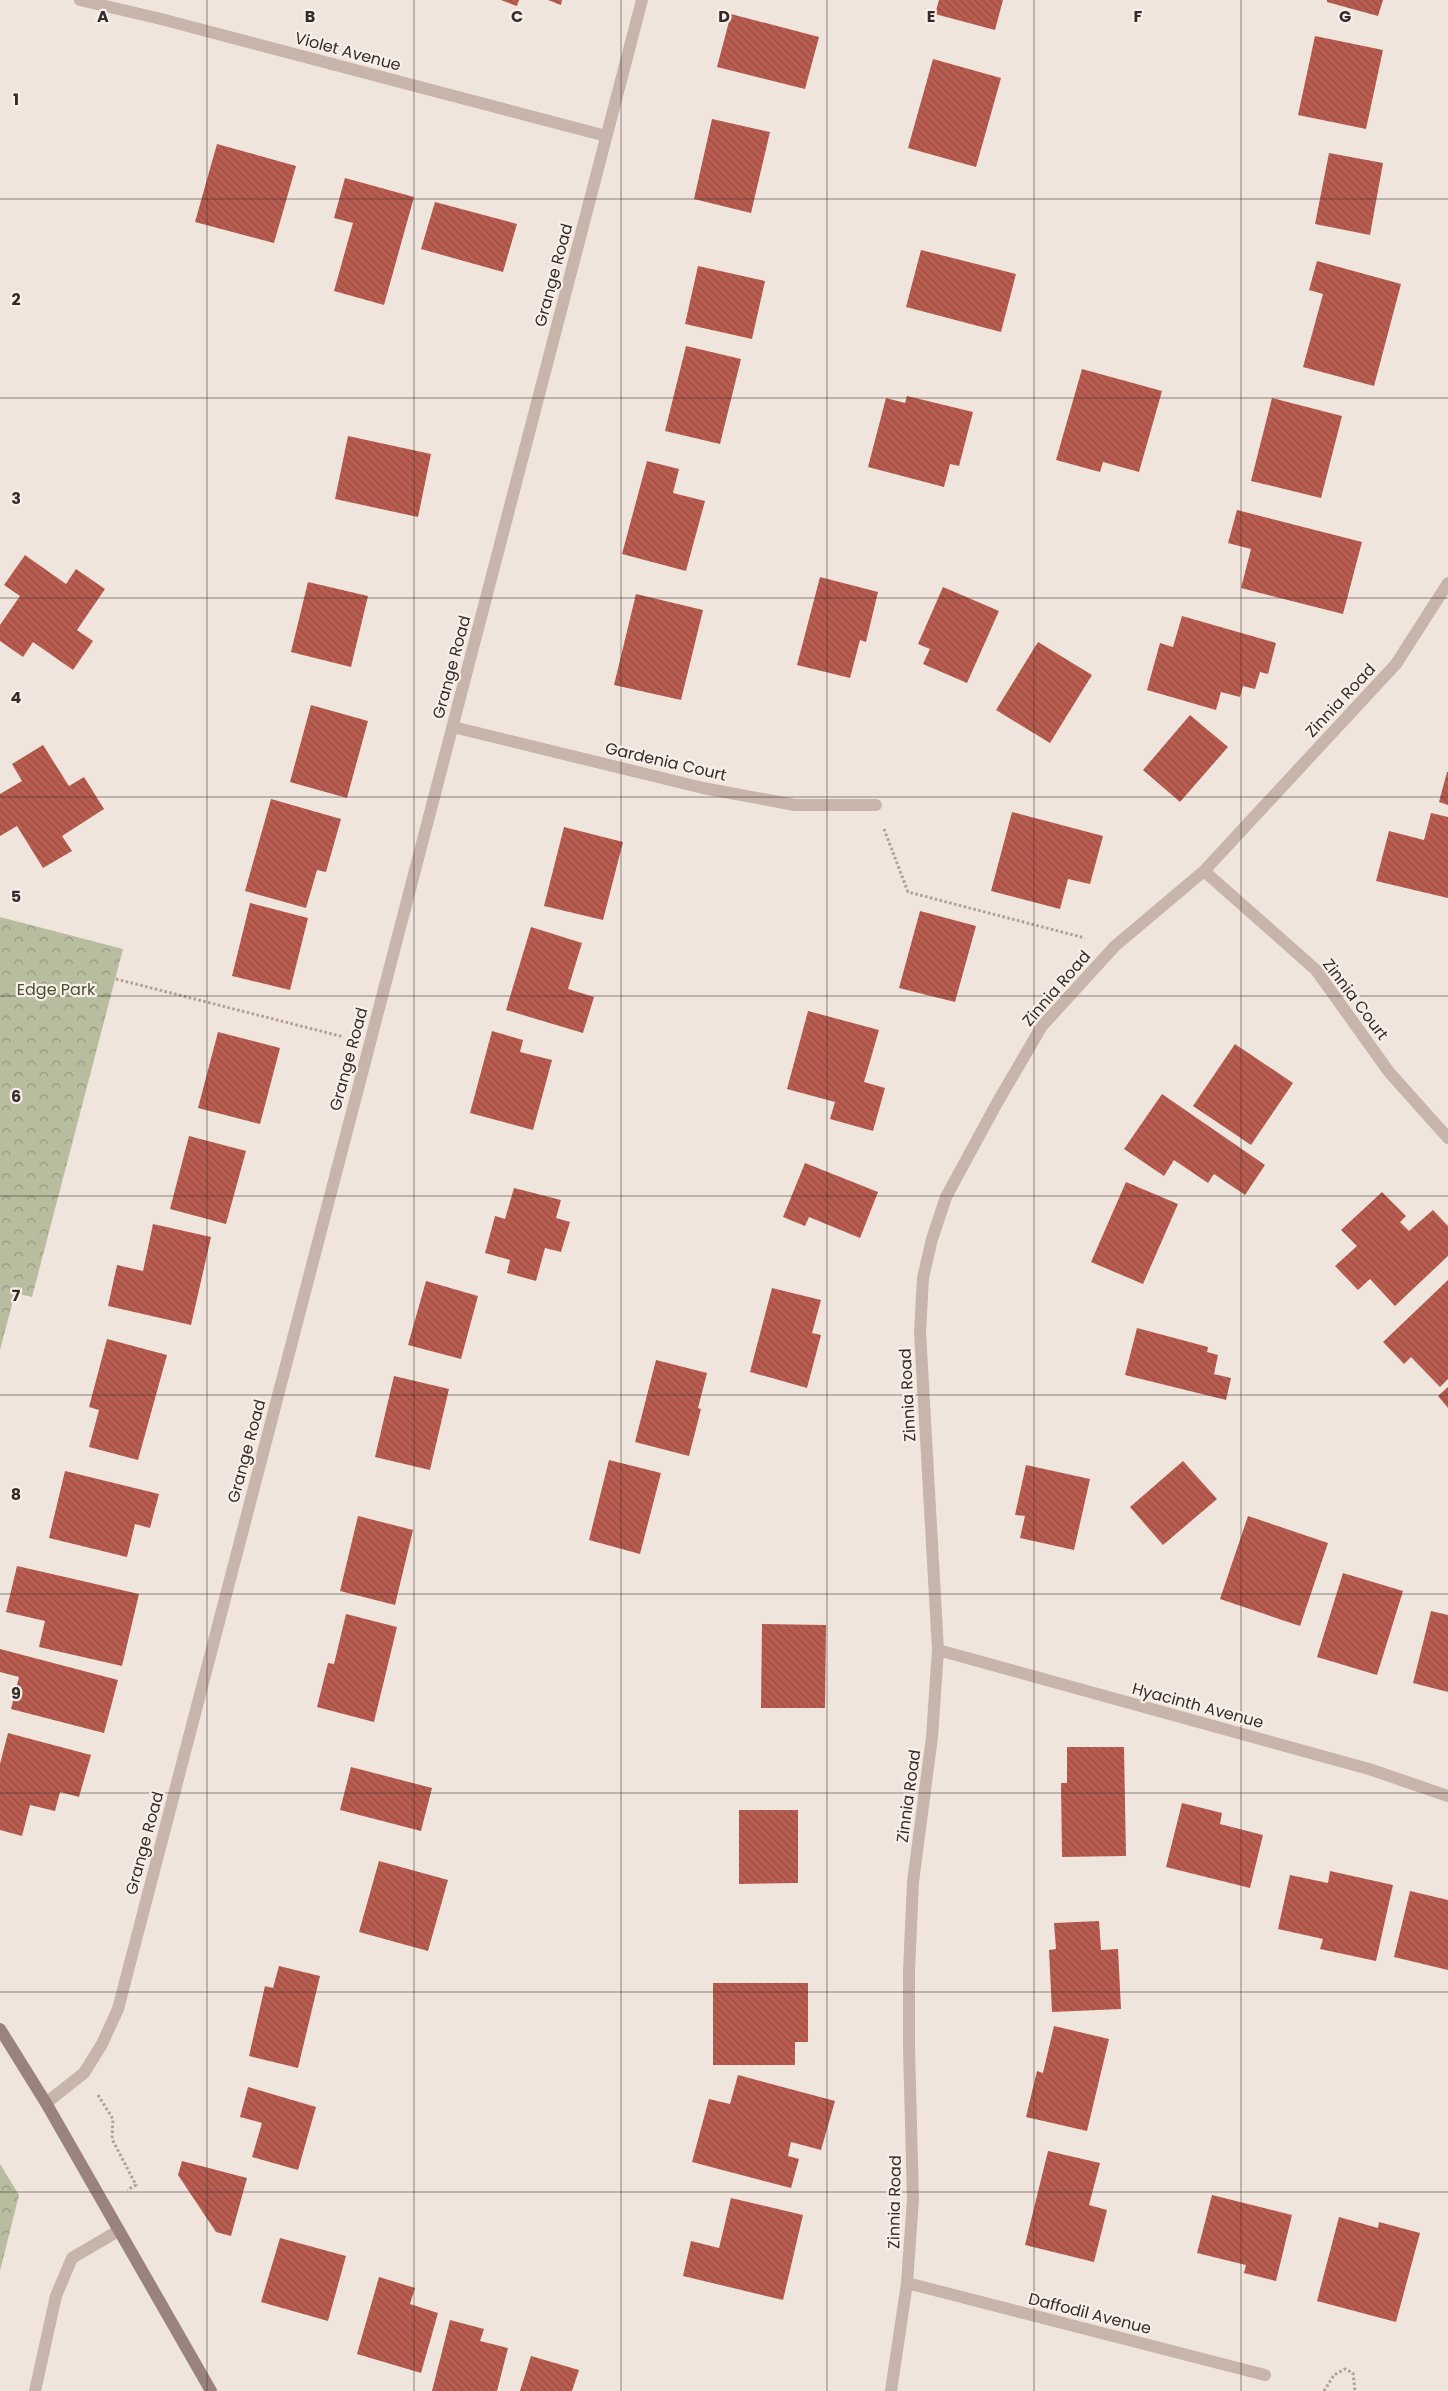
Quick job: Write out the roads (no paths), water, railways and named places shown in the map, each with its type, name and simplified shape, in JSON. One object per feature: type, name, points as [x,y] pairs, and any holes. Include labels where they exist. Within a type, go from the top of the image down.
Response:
[{"type":"main road","points":[[0,2029],[46,2103],[211,2391]]},
{"type":"street","name":"Violet Avenue","points":[[80,0],[161,19],[606,136]]},
{"type":"street","name":"Grange Road","points":[[46,2103],[84,2074],[102,2044],[118,2009],[642,0]]},
{"type":"street","name":"Zinnia Road","points":[[891,2391],[907,2283],[913,2199],[909,2048],[912,1882],[932,1737],[938,1650],[920,1332],[922,1278],[932,1239],[946,1197],[996,1102],[1042,1026],[1115,946],[1204,871],[1396,664],[1448,583]]},
{"type":"street","name":"Gardenia Court","points":[[452,727],[703,788],[795,805],[876,805]]},
{"type":"street","name":"Zinnia Court","points":[[1204,871],[1316,970],[1389,1072],[1448,1138]]},
{"type":"street","name":"Hyacinth Avenue","points":[[938,1650],[1369,1769],[1448,1796]]},
{"type":"street","points":[[35,2391],[56,2296],[72,2258],[118,2231]]},
{"type":"street","name":"Daffodil Avenue","points":[[907,2283],[1265,2375]]},
{"type":"park label","name":"Edge Park","points":[[56,989]]}]
